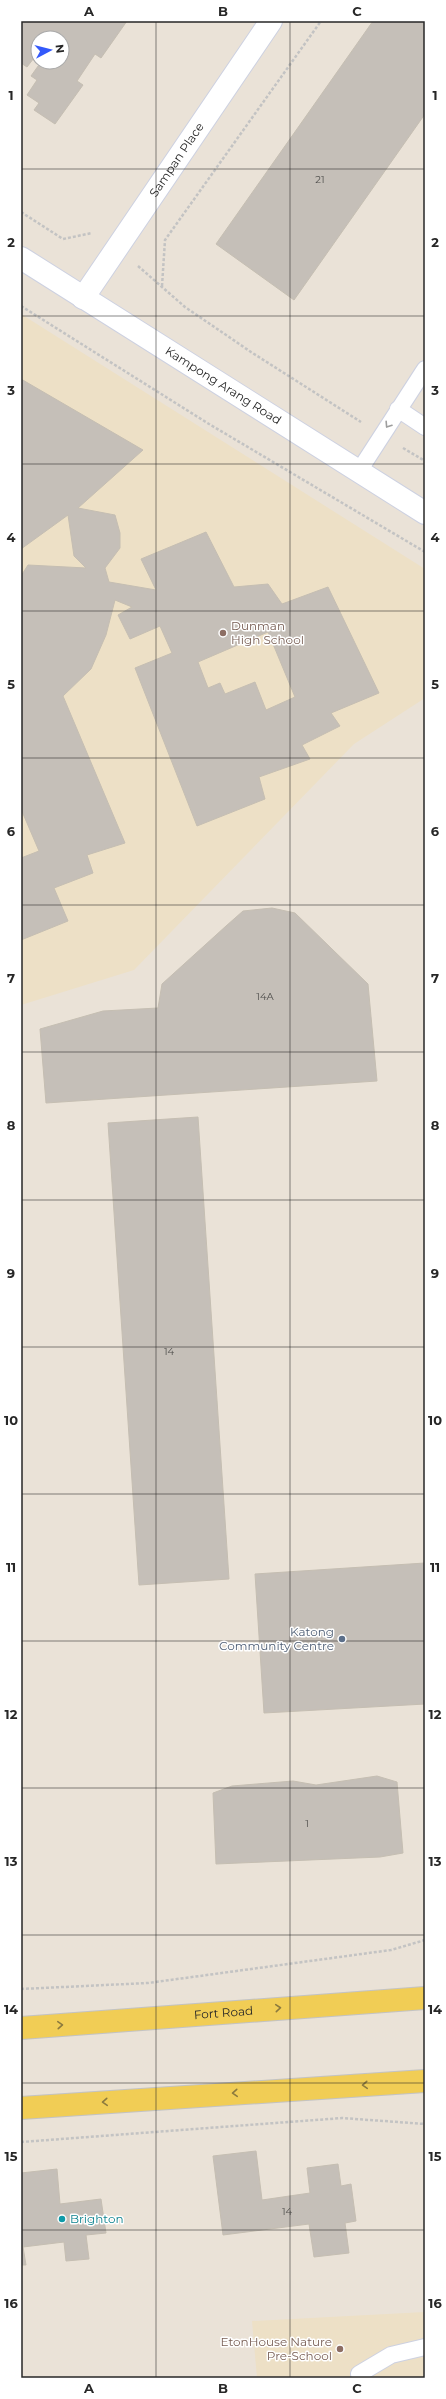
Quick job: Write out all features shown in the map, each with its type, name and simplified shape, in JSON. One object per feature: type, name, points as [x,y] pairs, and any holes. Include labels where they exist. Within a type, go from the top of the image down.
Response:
[{"type":"main road","points":[[388,1999],[425,1982]]},
{"type":"main road","name":"Fort Road","points":[[21,2028],[388,1999],[425,1998]]},
{"type":"main road","points":[[21,2108],[414,2081],[425,2088]]},
{"type":"street","name":"Sampan Place","points":[[83,298],[115,248],[271,21]]},
{"type":"street","name":"Kampong Arang Road","points":[[21,258],[425,513]]},
{"type":"lane","points":[[359,471],[425,369]]},
{"type":"lane","points":[[398,409],[425,427]]},
{"type":"lane","points":[[359,2374],[391,2355],[425,2347]]},
{"type":"path","points":[[162,286],[165,240],[321,21]]},
{"type":"path","points":[[21,212],[63,239],[94,233],[162,286],[185,307],[251,352],[381,435],[425,461]]},
{"type":"path","points":[[21,306],[216,428],[425,552]]},
{"type":"path","points":[[21,1989],[148,1983],[392,1950],[425,1940]]},
{"type":"path","points":[[21,2142],[342,2118],[425,2124]]},
{"type":"shaded area","name":"Dunman High School","points":[[21,314],[425,569],[425,698],[354,744],[134,970],[21,1005]]},
{"type":"shaded area","name":"EtonHouse Nature Pre-School","points":[[425,2312],[425,2378],[257,2378],[252,2321]]},
{"type":"building","points":[[21,21],[127,21],[101,58],[95,54],[77,81],[83,85],[55,124],[34,110],[39,103],[27,95],[37,80],[31,76],[35,70],[70,70],[70,30],[30,30],[30,63],[27,67],[21,63]]},
{"type":"building","points":[[373,21],[425,21],[425,114],[294,300],[216,244]]},
{"type":"building","points":[[21,379],[143,450],[78,508],[115,515],[120,533],[120,548],[105,568],[109,582],[156,590],[141,559],[206,532],[234,587],[268,584],[282,604],[328,587],[379,693],[331,713],[340,726],[302,745],[310,759],[259,777],[265,799],[197,826],[135,668],[172,653],[160,626],[130,639],[118,615],[132,607],[115,600],[106,635],[91,669],[63,696],[125,843],[87,855],[93,873],[54,888],[68,921],[21,940],[21,858],[39,851],[21,809],[21,576],[28,565],[86,568],[74,556],[68,515],[21,549]],"holes":[[[268,632],[295,697],[266,710],[255,682],[225,694],[220,683],[208,688],[198,662]]]},
{"type":"building","points":[[272,908],[295,913],[368,984],[377,1081],[46,1103],[40,1029],[103,1011],[158,1008],[162,984],[243,911]]},
{"type":"building","points":[[198,1117],[229,1579],[139,1585],[108,1123]]},
{"type":"building","name":"Katong Community Centre","points":[[425,1563],[425,1704],[264,1713],[255,1574]]},
{"type":"building","points":[[377,1776],[397,1782],[403,1853],[380,1857],[216,1864],[213,1793],[232,1786],[293,1781],[316,1785]]},
{"type":"building","points":[[256,2151],[262,2200],[310,2193],[307,2168],[338,2164],[341,2186],[351,2184],[356,2221],[345,2223],[349,2253],[314,2257],[309,2224],[223,2235],[213,2156]]},
{"type":"building","name":"Brighton","points":[[57,2169],[60,2204],[101,2199],[106,2233],[86,2235],[89,2259],[66,2261],[64,2242],[23,2247],[26,2265],[21,2265],[21,2173]]},
{"type":"place","name":"Dunman High School","points":[[223,633]]},
{"type":"place","name":"Katong Community Centre","points":[[342,1639]]},
{"type":"place","name":"Brighton","points":[[62,2219]]},
{"type":"place","name":"EtonHouse Nature Pre-School","points":[[340,2349]]}]
